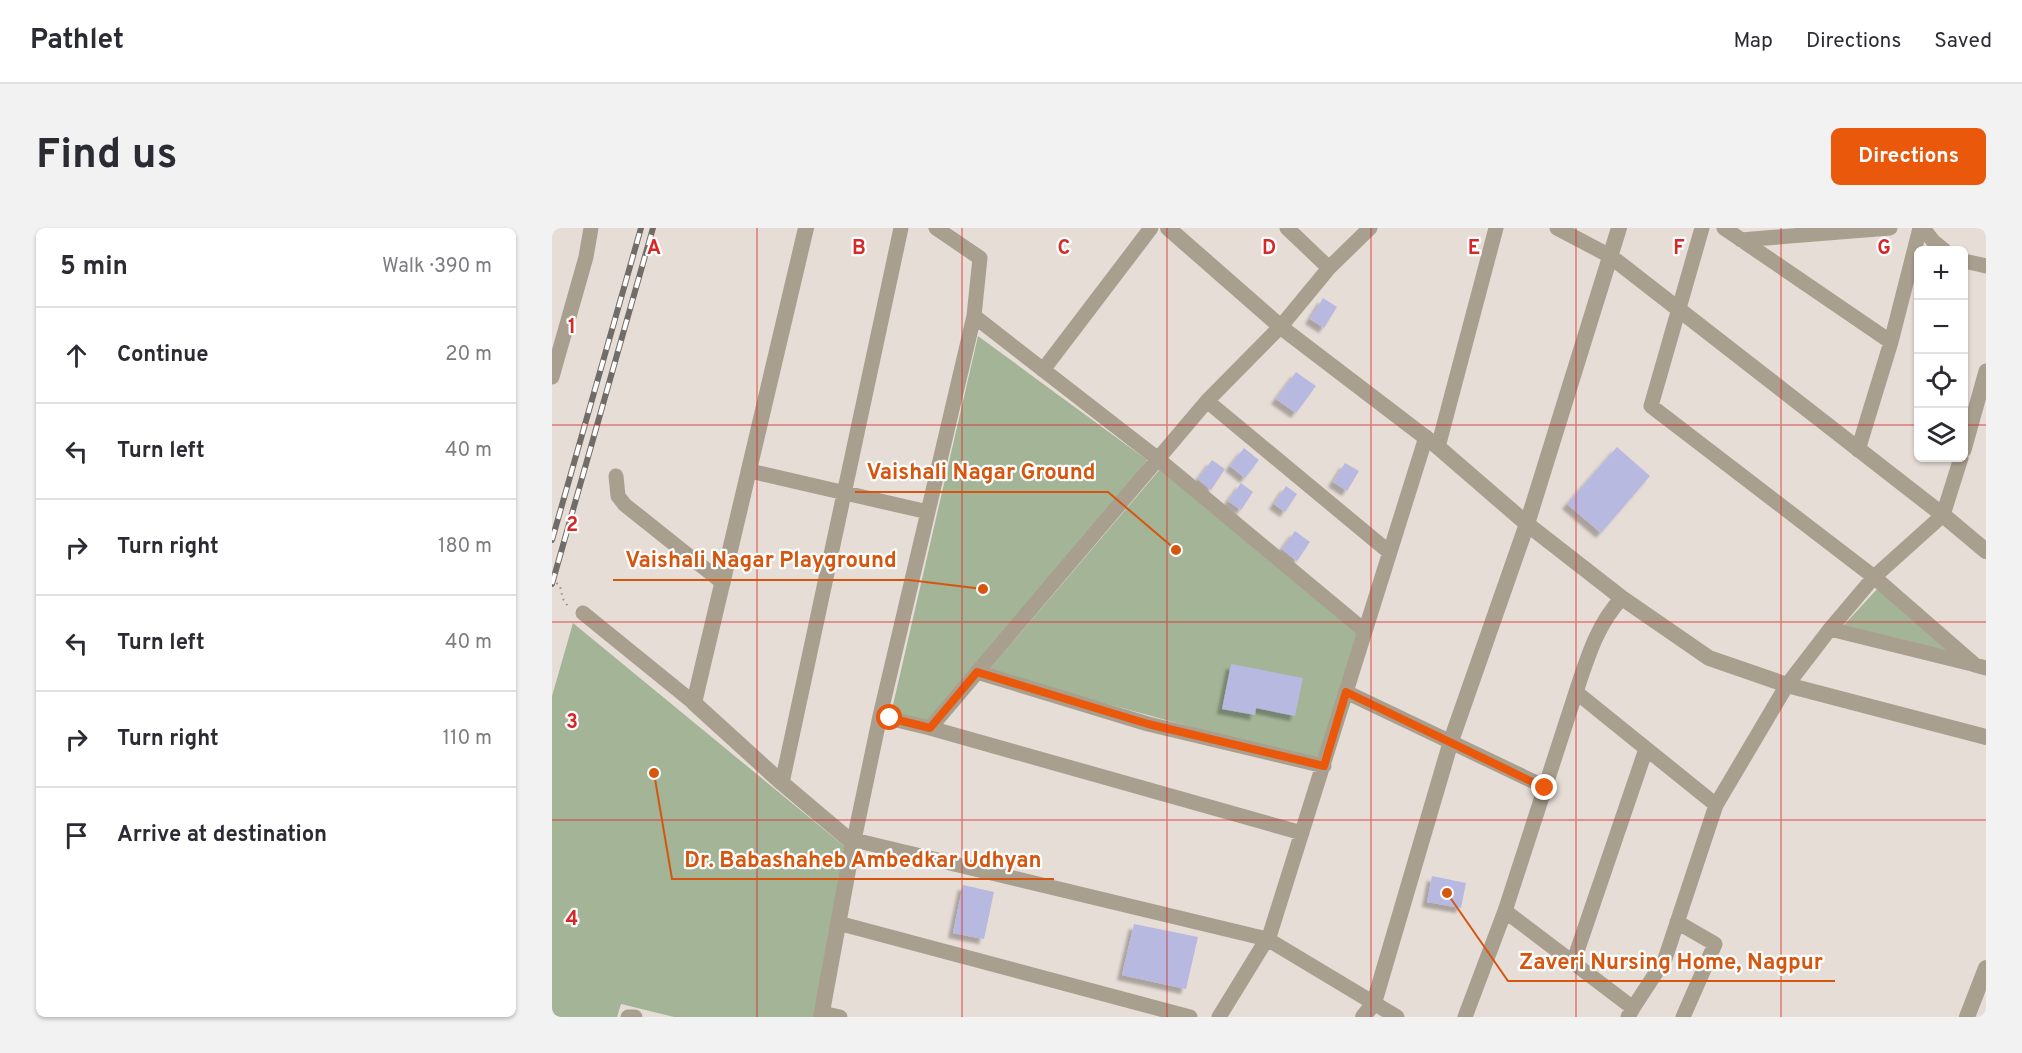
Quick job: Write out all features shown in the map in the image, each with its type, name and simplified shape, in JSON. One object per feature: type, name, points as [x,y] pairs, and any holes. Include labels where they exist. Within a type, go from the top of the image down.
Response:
[{"type":"street","points":[[552,377],[586,257],[591,228]]},
{"type":"street","points":[[694,703],[806,228]]},
{"type":"street","points":[[782,783],[901,228]]},
{"type":"street","points":[[840,1017],[821,1015],[838,923],[879,716],[974,316],[980,258],[936,228]]},
{"type":"street","points":[[1043,370],[1151,228]]},
{"type":"street","points":[[1168,228],[1282,326],[1432,442],[1527,525],[1622,598],[1709,658],[1787,685],[1986,738]]},
{"type":"street","points":[[1287,228],[1329,268]]},
{"type":"street","points":[[930,728],[1207,401],[1282,326],[1329,268],[1370,228]]},
{"type":"street","points":[[1219,1017],[1270,934],[1389,552],[1432,442],[1497,228]]},
{"type":"street","points":[[1557,228],[1610,256],[1986,551]]},
{"type":"street","points":[[1363,1017],[1374,1003],[1451,741],[1527,525],[1619,228]]},
{"type":"street","points":[[1702,228],[1651,406],[1874,577],[1981,666]]},
{"type":"street","points":[[1724,228],[1891,342]]},
{"type":"street","points":[[1741,240],[1890,228]]},
{"type":"street","points":[[1858,450],[1922,228]]},
{"type":"street","points":[[1922,228],[1939,246]]},
{"type":"street","points":[[1968,262],[1986,266]]},
{"type":"street","points":[[974,316],[1158,459],[1365,631]]},
{"type":"street","points":[[1968,442],[1980,419],[1986,371]]},
{"type":"street","points":[[1207,401],[1389,552]]},
{"type":"street","points":[[1505,911],[1574,963],[1631,1013],[1665,959],[1716,806],[1787,685],[1830,628],[1874,577],[1943,515],[1960,462]]},
{"type":"street","points":[[750,471],[928,512]]},
{"type":"street","points":[[616,476],[618,496],[625,505],[723,583]]},
{"type":"street","points":[[1465,1017],[1505,911],[1590,651],[1609,611],[1622,598]]},
{"type":"street","points":[[583,613],[694,703],[782,783],[854,842],[1266,939],[1397,1017]]},
{"type":"street","points":[[1830,628],[1981,666]]},
{"type":"street","points":[[977,672],[1148,724],[1324,766]]},
{"type":"street","points":[[1346,692],[1545,788]]},
{"type":"street","points":[[1576,692],[1716,806]]},
{"type":"street","points":[[879,716],[930,728],[1302,833]]},
{"type":"street","points":[[1574,963],[1646,749]]},
{"type":"street","points":[[1677,922],[1715,944],[1683,1017]]},
{"type":"street","points":[[838,923],[1190,1017]]},
{"type":"street","points":[[1967,1017],[1986,968]]},
{"type":"street","points":[[628,1017],[635,1017]]},
{"type":"path","points":[[552,579],[560,586],[562,599],[567,606],[583,613]]},
{"type":"green space","points":[[978,336],[1147,460],[942,725],[890,718]]},
{"type":"green space","points":[[1161,468],[1363,632],[1322,763],[988,671]]},
{"type":"green space","points":[[1878,588],[1952,652],[1844,625]]},
{"type":"green space","points":[[573,623],[849,850],[815,1017],[674,1017],[621,1004],[617,1017],[552,1017],[552,696]]},
{"type":"building","points":[[1323,298],[1337,307],[1324,328],[1310,319]]},
{"type":"building","points":[[1296,372],[1316,386],[1296,413],[1276,399]]},
{"type":"building","points":[[1617,447],[1650,476],[1601,533],[1567,504]]},
{"type":"building","points":[[1244,448],[1259,460],[1245,478],[1230,466]]},
{"type":"building","points":[[1212,460],[1225,469],[1211,490],[1198,479]]},
{"type":"building","points":[[1345,463],[1359,471],[1347,491],[1333,482]]},
{"type":"building","points":[[1241,483],[1253,492],[1241,510],[1228,501]]},
{"type":"building","points":[[1286,486],[1297,494],[1285,512],[1274,504]]},
{"type":"building","points":[[1295,531],[1310,542],[1297,561],[1282,549]]},
{"type":"building","points":[[1231,664],[1303,678],[1295,716],[1256,708],[1255,715],[1222,709]]},
{"type":"building","points":[[1432,876],[1466,883],[1461,908],[1427,902]]},
{"type":"building","points":[[963,885],[994,892],[984,939],[953,933]]},
{"type":"building","points":[[1134,924],[1198,937],[1186,989],[1122,975]]},
{"type":"railway","points":[[552,540],[641,228]]},
{"type":"railway","points":[[552,584],[653,228]]},
{"type":"place","name":"Vaishali Nagar Ground","points":[[1176,550]]},
{"type":"place","name":"Vaishali Nagar Playground","points":[[983,589]]},
{"type":"place","name":"Dr. Babashaheb Ambedkar Udhyan","points":[[654,773]]},
{"type":"place","name":"Zaveri Nursing Home, Nagpur","points":[[1447,893]]},
{"type":"route","points":[[890,718],[930,728],[977,672],[1148,724],[1324,766],[1346,692],[1545,788]]}]
